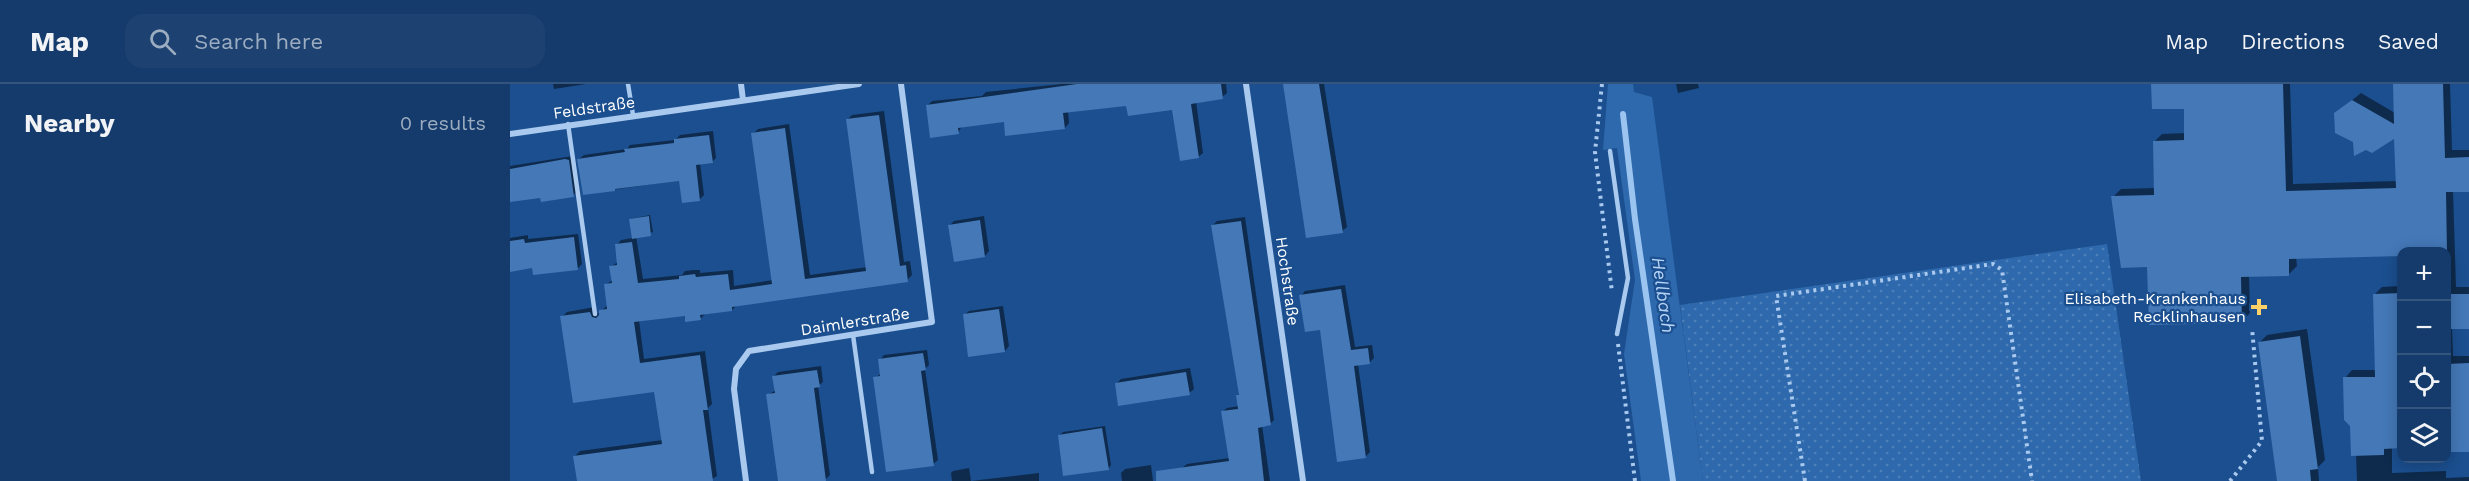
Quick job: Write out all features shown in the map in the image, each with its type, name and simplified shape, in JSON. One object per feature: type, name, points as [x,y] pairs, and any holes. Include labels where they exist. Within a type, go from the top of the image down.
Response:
[{"type":"street","points":[[741,84],[743,100]]},
{"type":"street","name":"Feldstraße","points":[[510,134],[859,84]]},
{"type":"street","name":"Daimlerstraße","points":[[746,481],[734,389],[736,369],[749,351],[932,322],[901,84]]},
{"type":"street","name":"Hochstraße","points":[[1246,84],[1303,481]]},
{"type":"lane","points":[[628,84],[633,115]]},
{"type":"lane","points":[[568,124],[595,315]]},
{"type":"lane","points":[[1611,151],[1628,278],[1617,334]]},
{"type":"lane","points":[[853,334],[872,472]]},
{"type":"path","points":[[1602,84],[1596,152],[1613,300]]},
{"type":"path","points":[[1805,481],[1776,296],[1993,264],[2002,270],[2032,481]]},
{"type":"path","points":[[2230,481],[2262,441],[2252,328]]},
{"type":"path","points":[[1617,334],[1635,481]]},
{"type":"shaded area","points":[[1608,84],[1633,84],[1634,92],[1652,97],[1703,481],[1641,481],[1624,354],[1635,280],[1617,148],[1603,150]]},
{"type":"shaded area","points":[[2107,244],[2141,481],[1703,481],[1680,305]]},
{"type":"building","points":[[1077,84],[1221,84],[1223,99],[1191,104],[1199,158],[1180,161],[1172,110],[1128,116],[1126,106],[1063,113],[1065,129],[1005,136],[1004,122],[958,128],[959,134],[930,138],[926,105]]},
{"type":"building","points":[[1283,84],[1319,84],[1343,233],[1306,238]]},
{"type":"building","points":[[2151,84],[2283,84],[2286,191],[2396,188],[2394,139],[2372,153],[2366,150],[2354,156],[2353,142],[2335,133],[2334,113],[2352,100],[2394,124],[2393,84],[2443,84],[2445,158],[2469,157],[2469,192],[2446,192],[2447,247],[2397,247],[2397,256],[2289,259],[2289,276],[2241,277],[2242,323],[2149,325],[2147,267],[2121,268],[2111,196],[2154,195],[2153,141],[2184,140],[2184,109],[2152,109]]},
{"type":"building","points":[[879,115],[900,266],[906,265],[908,282],[732,307],[732,311],[700,315],[701,320],[685,322],[685,316],[634,322],[640,363],[700,355],[708,410],[703,410],[713,481],[577,481],[573,456],[662,444],[654,392],[573,403],[560,316],[590,312],[592,317],[596,318],[599,310],[607,309],[604,284],[612,283],[609,266],[617,265],[615,244],[632,242],[638,283],[679,279],[679,276],[695,274],[696,277],[728,274],[730,290],[772,284],[751,133],[785,128],[805,279],[866,271],[846,119]]},
{"type":"building","points":[[709,135],[713,163],[696,165],[700,201],[682,203],[679,181],[583,195],[577,159],[625,152],[624,149],[674,143],[674,139]]},
{"type":"building","points":[[569,160],[574,197],[541,202],[540,198],[510,202],[510,169]]},
{"type":"building","points":[[649,216],[651,236],[632,239],[629,219]]},
{"type":"building","points":[[980,220],[985,257],[954,262],[948,225]]},
{"type":"building","points":[[1241,221],[1271,425],[1258,428],[1264,481],[1156,481],[1156,471],[1229,461],[1221,411],[1238,409],[1236,395],[1239,395],[1211,225]]},
{"type":"building","points":[[574,237],[578,270],[533,275],[532,268],[510,272],[510,241],[524,239],[525,243]]},
{"type":"building","points":[[1341,289],[1351,350],[1368,348],[1370,364],[1354,366],[1366,458],[1337,462],[1320,330],[1305,332],[1299,295]]},
{"type":"building","points":[[2397,293],[2397,448],[2384,449],[2384,455],[2351,456],[2350,426],[2344,420],[2343,377],[2375,377],[2373,294]]},
{"type":"building","points":[[2451,294],[2469,294],[2469,329],[2451,329]]},
{"type":"building","points":[[999,309],[1005,352],[968,357],[963,314]]},
{"type":"building","points":[[2300,336],[2318,469],[2310,470],[2311,481],[2277,481],[2258,342]]},
{"type":"building","points":[[923,353],[926,370],[921,371],[934,466],[886,472],[873,377],[880,376],[878,359]]},
{"type":"building","points":[[2469,363],[2469,452],[2451,452],[2451,364]]},
{"type":"building","points":[[817,370],[820,387],[814,388],[826,481],[778,481],[766,394],[775,393],[772,376]]},
{"type":"building","points":[[1186,372],[1190,395],[1118,406],[1115,383]]},
{"type":"building","points":[[1102,428],[1109,470],[1063,476],[1058,435]]},
{"type":"waterway","name":"Hellbach","points":[[1623,114],[1635,219],[1673,481]]},
{"type":"place","name":"Elisabeth-Krankenhaus Recklinhausen","points":[[2259,307]]}]
